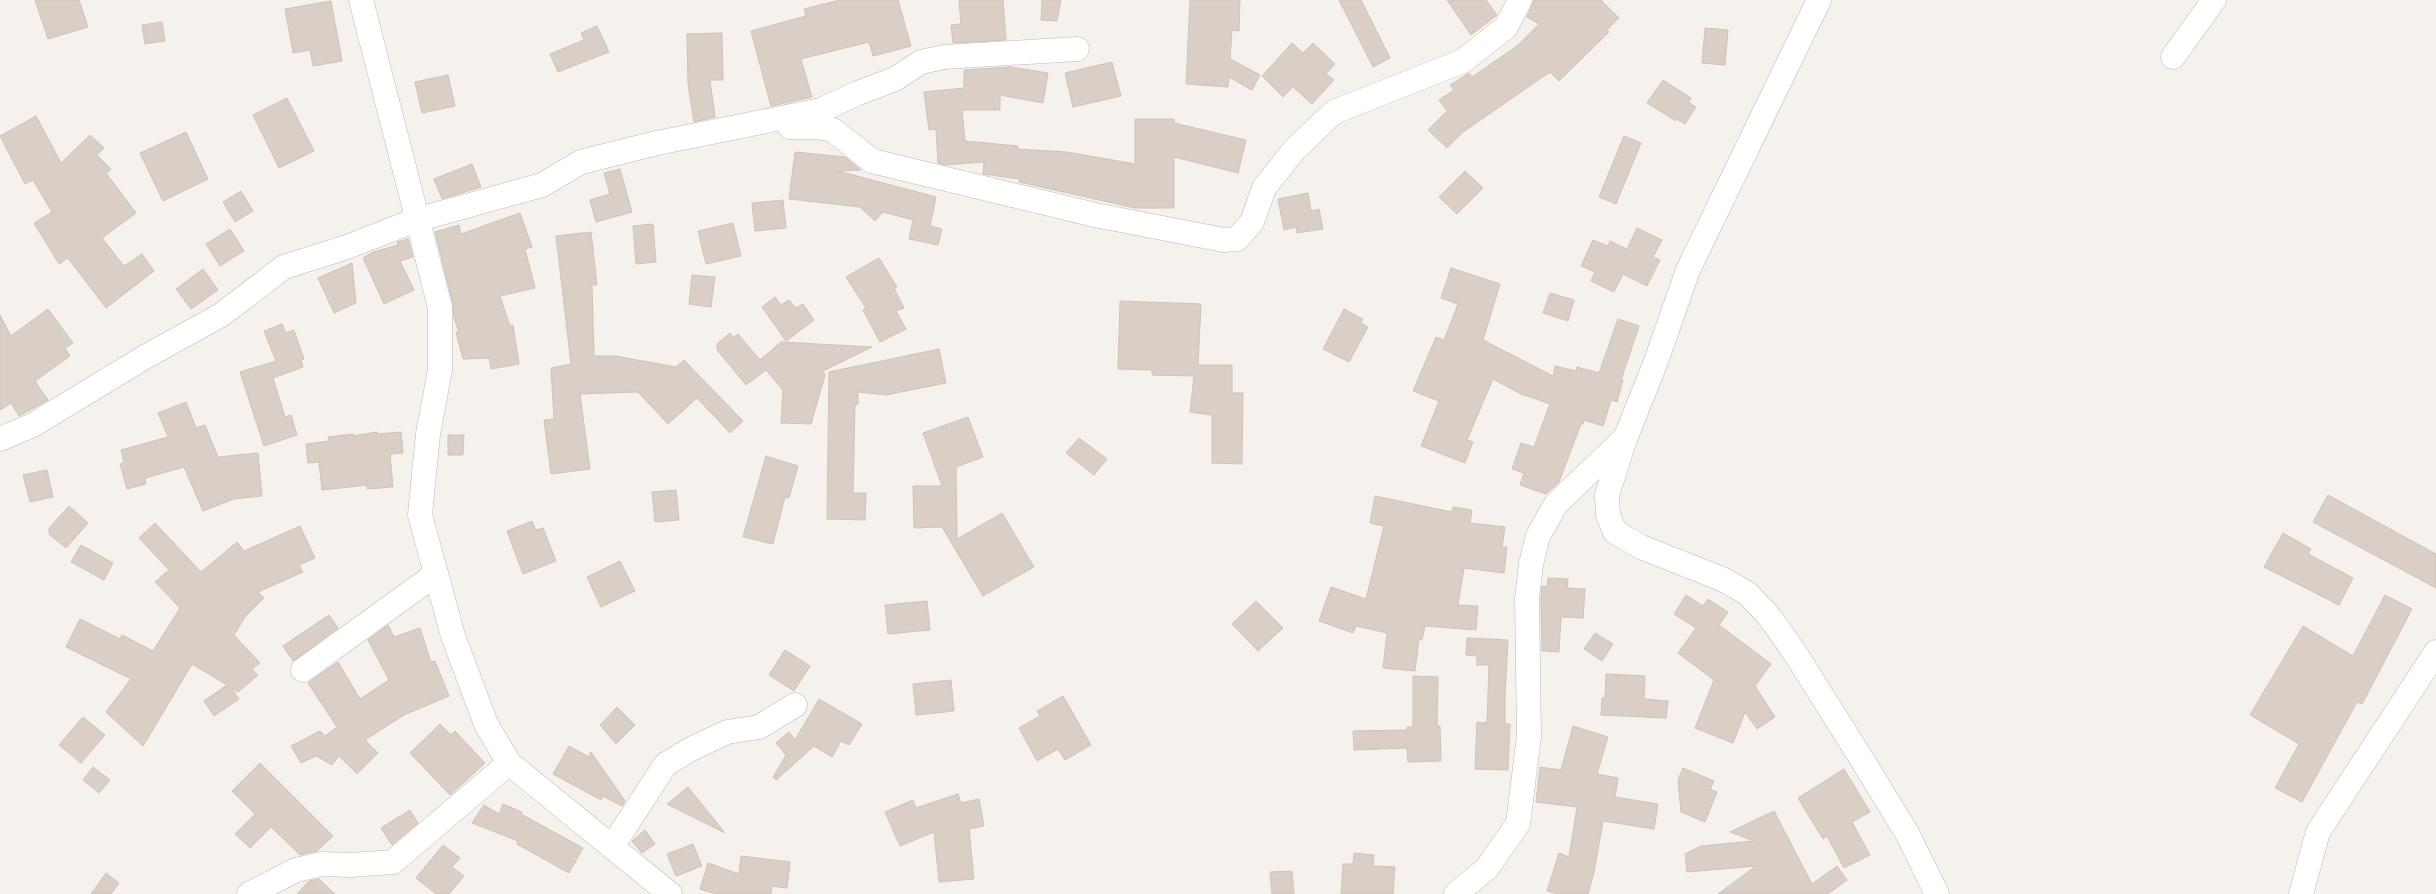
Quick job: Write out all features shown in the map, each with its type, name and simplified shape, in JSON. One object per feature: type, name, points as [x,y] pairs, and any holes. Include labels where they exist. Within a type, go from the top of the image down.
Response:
[{"type":"street","points":[[362,0],[399,139],[416,220],[440,307],[440,370],[428,434],[420,515],[453,636],[486,724],[510,763],[670,894]]},
{"type":"street","points":[[731,128],[824,128],[834,130],[872,161],[1095,215],[1224,240],[1237,239],[1252,222],[1264,188],[1294,150],[1334,112],[1463,62],[1506,27],[1520,0]]},
{"type":"street","points":[[1819,0],[1688,270],[1655,364],[1624,439],[1607,495],[1608,515],[1615,532],[1641,547],[1722,579],[1747,593],[1768,614],[1795,653],[1908,835],[1937,894]]},
{"type":"street","points":[[2173,57],[2214,0]]},
{"type":"street","points":[[0,439],[33,425],[144,357],[221,315],[284,267],[347,248],[416,220],[542,185],[581,162],[657,143],[821,110],[858,92],[895,79],[921,62],[944,57],[1077,49]]},
{"type":"street","points":[[1456,894],[1487,868],[1518,824],[1529,736],[1526,598],[1531,564],[1538,536],[1556,504],[1624,439]]},
{"type":"street","points":[[303,670],[436,574]]},
{"type":"street","points":[[2301,894],[2318,832],[2436,652]]},
{"type":"street","points":[[612,847],[665,765],[691,748],[727,732],[759,727],[795,705]]},
{"type":"street","points":[[249,894],[296,870],[322,864],[351,865],[393,862],[510,763]]},
{"type":"building","points":[[35,0],[79,0],[88,27],[48,39]]},
{"type":"building","points":[[840,0],[898,0],[911,46],[873,56],[869,42],[801,59],[812,97],[771,106],[751,31],[806,16],[804,9]]},
{"type":"building","points":[[959,0],[1003,0],[1006,40],[953,43],[951,25],[961,24]]},
{"type":"building","points":[[1042,0],[1061,0],[1057,21],[1041,20]]},
{"type":"building","points":[[1190,0],[1240,0],[1239,31],[1232,30],[1230,59],[1260,75],[1252,90],[1229,77],[1228,87],[1186,84]]},
{"type":"building","points":[[1339,0],[1361,0],[1390,58],[1373,67]]},
{"type":"building","points":[[1447,0],[1486,0],[1497,15],[1471,35]]},
{"type":"building","points":[[1534,0],[1601,0],[1619,18],[1607,30],[1609,32],[1559,81],[1550,72],[1463,132],[1447,148],[1428,130],[1447,111],[1439,100],[1454,90],[1450,85],[1469,73],[1472,77],[1517,46],[1539,24],[1527,17]]},
{"type":"building","points":[[331,1],[342,61],[313,66],[310,50],[293,53],[285,9]]},
{"type":"building","points":[[162,22],[165,41],[145,44],[142,25]]},
{"type":"building","points":[[597,26],[609,52],[558,72],[550,54],[584,40],[581,33]]},
{"type":"building","points":[[1705,28],[1728,30],[1725,65],[1702,63]]},
{"type":"building","points":[[722,33],[723,80],[710,80],[715,117],[694,122],[688,84],[687,34]]},
{"type":"building","points":[[1292,43],[1303,53],[1313,43],[1335,64],[1326,74],[1334,80],[1312,104],[1293,87],[1283,97],[1262,76]]},
{"type":"building","points":[[1112,62],[1121,96],[1073,107],[1065,73]]},
{"type":"building","points":[[1011,67],[1048,73],[1043,103],[1000,95],[1000,110],[962,110],[965,141],[1018,146],[1017,149],[1067,152],[1135,164],[1135,119],[1174,119],[1174,123],[1246,140],[1238,173],[1174,157],[1174,208],[1135,208],[1019,182],[1019,179],[983,174],[984,162],[945,165],[938,163],[936,129],[929,130],[924,92],[964,88],[964,70]]},
{"type":"building","points":[[448,75],[455,106],[422,113],[415,82]]},
{"type":"building","points":[[1663,80],[1691,98],[1688,102],[1696,107],[1685,124],[1677,119],[1676,121],[1647,103]]},
{"type":"building","points":[[287,98],[314,151],[279,168],[253,115]]},
{"type":"building","points":[[36,116],[61,163],[90,135],[104,148],[97,155],[111,169],[106,173],[136,213],[102,238],[124,266],[142,254],[154,271],[106,308],[68,258],[59,264],[34,223],[52,212],[33,180],[25,184],[0,136]]},
{"type":"building","points":[[186,132],[208,179],[163,201],[140,153]]},
{"type":"building","points":[[1624,136],[1641,143],[1616,204],[1599,197]]},
{"type":"building","points":[[795,152],[845,157],[861,170],[838,171],[936,197],[930,226],[942,229],[938,245],[909,239],[913,220],[883,212],[875,221],[860,207],[789,199]]},
{"type":"building","points":[[472,164],[481,187],[442,199],[434,179]]},
{"type":"building","points":[[620,169],[632,212],[596,222],[590,200],[610,194],[604,173]]},
{"type":"building","points":[[1465,171],[1483,188],[1457,214],[1439,197]]},
{"type":"building","points":[[241,191],[253,211],[235,222],[223,202]]},
{"type":"building","points":[[1308,193],[1311,211],[1319,209],[1323,229],[1297,233],[1296,227],[1284,230],[1278,199]]},
{"type":"building","points":[[783,200],[786,228],[755,231],[752,203]]},
{"type":"building","points":[[520,213],[532,247],[525,249],[535,288],[500,296],[510,326],[513,325],[519,364],[491,369],[489,358],[463,359],[456,332],[459,332],[454,318],[453,304],[435,232],[459,225],[461,234]]},
{"type":"building","points":[[733,223],[741,256],[706,264],[698,231]]},
{"type":"building","points":[[653,224],[656,262],[636,264],[633,226]]},
{"type":"building","points":[[1637,228],[1662,240],[1653,257],[1660,260],[1647,286],[1623,274],[1614,292],[1591,281],[1595,272],[1581,266],[1593,240],[1608,246],[1610,241],[1627,249]]},
{"type":"building","points":[[230,229],[244,251],[220,266],[206,244]]},
{"type":"building","points":[[591,232],[597,285],[592,285],[594,356],[615,356],[676,367],[684,360],[743,421],[730,433],[697,398],[668,424],[638,392],[580,394],[590,469],[551,474],[544,420],[554,419],[551,368],[571,364],[556,236]]},
{"type":"building","points":[[408,239],[413,257],[400,261],[414,290],[384,304],[363,258],[373,252],[398,245],[397,242]]},
{"type":"building","points":[[879,258],[897,287],[894,288],[904,308],[896,311],[906,329],[880,342],[863,310],[866,308],[846,277]]},
{"type":"building","points":[[352,263],[356,303],[334,313],[318,278]]},
{"type":"building","points":[[1451,268],[1500,284],[1483,340],[1553,376],[1555,366],[1576,371],[1577,367],[1599,373],[1618,319],[1639,326],[1621,380],[1623,380],[1617,402],[1611,400],[1603,426],[1584,420],[1559,482],[1546,494],[1520,485],[1524,473],[1512,469],[1521,443],[1534,447],[1550,404],[1521,394],[1493,379],[1467,440],[1473,442],[1465,463],[1421,446],[1439,401],[1413,391],[1436,337],[1444,340],[1458,304],[1441,298]]},
{"type":"building","points":[[203,269],[218,290],[191,309],[176,289]]},
{"type":"building","points":[[692,275],[715,277],[711,307],[689,304]]},
{"type":"building","points":[[1550,293],[1574,300],[1568,321],[1543,313]]},
{"type":"building","points":[[775,297],[781,305],[789,300],[796,308],[803,304],[814,320],[786,341],[762,307]]},
{"type":"building","points":[[1120,301],[1201,304],[1198,365],[1232,365],[1232,393],[1243,393],[1242,464],[1212,463],[1212,415],[1190,412],[1194,376],[1152,375],[1152,370],[1118,369]]},
{"type":"building","points":[[48,309],[73,343],[65,348],[70,356],[35,381],[48,400],[19,416],[11,403],[0,410],[0,315],[11,336]]},
{"type":"building","points":[[1344,309],[1363,319],[1361,323],[1368,327],[1349,362],[1323,349]]},
{"type":"building","points":[[282,324],[286,333],[294,330],[304,359],[301,360],[303,367],[273,378],[285,417],[291,415],[297,435],[264,446],[240,372],[276,361],[264,331]]},
{"type":"building","points":[[730,333],[733,338],[738,334],[760,360],[781,342],[872,347],[823,371],[825,375],[811,424],[781,423],[783,390],[766,370],[746,385],[717,350],[717,344]]},
{"type":"building","points":[[939,349],[946,383],[886,395],[858,392],[858,404],[855,404],[853,493],[866,493],[865,520],[827,519],[829,372]]},
{"type":"building","points":[[186,402],[196,428],[205,425],[218,457],[258,453],[262,496],[234,499],[203,511],[184,467],[145,478],[146,484],[127,489],[120,464],[124,463],[121,450],[168,437],[158,413]]},
{"type":"building","points":[[968,417],[983,457],[956,467],[957,539],[1002,513],[1034,567],[983,596],[942,527],[914,528],[913,486],[942,486],[923,433]]},
{"type":"building","points":[[377,432],[378,434],[401,432],[403,453],[390,454],[393,487],[367,489],[367,485],[322,490],[319,462],[308,463],[306,444],[329,441],[328,437],[353,434],[353,436]]},
{"type":"building","points":[[448,435],[464,435],[463,455],[448,455]]},
{"type":"building","points":[[1079,438],[1107,459],[1094,475],[1066,453]]},
{"type":"building","points":[[766,456],[798,466],[789,498],[785,497],[773,544],[743,537]]},
{"type":"building","points":[[47,470],[53,497],[30,502],[23,475]]},
{"type":"building","points":[[676,490],[679,520],[655,522],[652,492]]},
{"type":"building","points":[[2328,495],[2436,554],[2436,588],[2313,522]]},
{"type":"building","points":[[1375,496],[1452,512],[1453,507],[1472,510],[1470,523],[1505,527],[1502,547],[1507,547],[1504,573],[1464,568],[1458,605],[1478,606],[1476,630],[1425,626],[1422,640],[1419,639],[1415,671],[1383,668],[1387,633],[1356,626],[1353,633],[1319,621],[1331,587],[1366,599],[1384,526],[1370,523]]},
{"type":"building","points":[[69,506],[88,523],[66,548],[49,534],[49,528]]},
{"type":"building","points":[[532,521],[536,530],[543,528],[556,561],[523,574],[507,531]]},
{"type":"building","points":[[155,523],[201,572],[237,542],[244,551],[300,526],[315,558],[299,565],[303,572],[258,592],[264,598],[245,617],[234,635],[260,663],[252,669],[258,675],[238,692],[231,688],[239,699],[214,716],[204,701],[227,685],[192,664],[143,746],[106,712],[131,679],[66,647],[80,619],[120,639],[122,635],[153,651],[180,608],[155,582],[169,570],[139,538]]},
{"type":"building","points":[[2283,533],[2311,549],[2308,554],[2353,578],[2339,605],[2264,567]]},
{"type":"building","points":[[81,545],[113,563],[104,580],[71,562]]},
{"type":"building","points":[[620,561],[635,591],[601,607],[587,577]]},
{"type":"building","points":[[1548,578],[1568,579],[1567,588],[1585,589],[1583,618],[1561,617],[1559,652],[1542,651],[1542,586],[1547,587]]},
{"type":"building","points":[[1686,595],[1703,606],[1708,599],[1728,612],[1719,625],[1771,664],[1755,686],[1775,717],[1757,729],[1745,712],[1733,743],[1695,728],[1714,680],[1678,653],[1696,628],[1674,614]]},
{"type":"building","points":[[2385,595],[2412,609],[2362,704],[2357,702],[2302,802],[2275,788],[2299,744],[2250,715],[2303,626],[2353,656]]},
{"type":"building","points":[[927,601],[930,630],[888,634],[885,605]]},
{"type":"building","points":[[1256,601],[1283,628],[1258,651],[1232,624]]},
{"type":"building","points":[[329,615],[338,628],[293,661],[283,646]]},
{"type":"building","points":[[388,625],[394,637],[420,628],[431,662],[435,661],[449,696],[404,715],[365,740],[378,753],[357,774],[339,756],[332,765],[316,756],[301,763],[291,746],[320,731],[325,736],[337,727],[308,683],[338,662],[360,699],[389,680],[368,640]]},
{"type":"building","points":[[1595,633],[1613,644],[1602,661],[1584,649]]},
{"type":"building","points":[[1467,638],[1508,640],[1505,724],[1510,724],[1508,770],[1475,769],[1477,722],[1487,723],[1489,665],[1477,665],[1477,656],[1466,655]]},
{"type":"building","points":[[785,650],[810,666],[794,691],[769,675]]},
{"type":"building","points":[[1606,674],[1645,676],[1644,699],[1668,701],[1666,718],[1601,715],[1602,698],[1605,698]]},
{"type":"building","points":[[1413,676],[1438,677],[1437,726],[1440,726],[1441,761],[1408,762],[1407,748],[1354,750],[1353,731],[1407,730],[1407,727],[1413,727]]},
{"type":"building","points":[[951,680],[954,711],[916,715],[913,684]]},
{"type":"building","points":[[1063,696],[1091,745],[1065,760],[1058,749],[1037,761],[1019,728],[1040,716],[1037,711]]},
{"type":"building","points":[[819,699],[862,724],[849,745],[841,741],[832,757],[814,746],[776,780],[773,777],[786,755],[776,743],[789,732],[795,740]]},
{"type":"building","points":[[617,707],[635,725],[616,744],[600,725]]},
{"type":"building","points":[[83,717],[105,735],[81,763],[59,745]]},
{"type":"building","points":[[440,724],[451,735],[455,731],[485,763],[450,795],[410,753]]},
{"type":"building","points":[[1573,726],[1608,737],[1597,774],[1618,778],[1615,797],[1658,804],[1654,829],[1603,821],[1588,894],[1558,894],[1547,891],[1559,853],[1569,857],[1577,807],[1536,802],[1540,767],[1561,770]]},
{"type":"building","points":[[569,746],[589,757],[591,752],[625,801],[622,806],[603,796],[601,800],[553,774]]},
{"type":"building","points":[[260,763],[333,836],[317,851],[300,855],[271,827],[250,848],[235,834],[255,814],[232,791]]},
{"type":"building","points":[[93,767],[110,780],[99,793],[83,780]]},
{"type":"building","points":[[1683,768],[1714,781],[1710,789],[1717,792],[1705,822],[1681,812],[1678,780]]},
{"type":"building","points":[[1844,769],[1870,812],[1852,822],[1870,855],[1844,868],[1827,836],[1823,839],[1798,798]]},
{"type":"building","points":[[688,787],[725,833],[667,804]]},
{"type":"building","points":[[958,794],[961,803],[979,799],[984,826],[969,829],[974,879],[939,882],[934,832],[900,846],[885,812],[913,800],[916,808]]},
{"type":"building","points":[[503,804],[522,812],[521,814],[583,848],[569,873],[517,844],[518,841],[472,823],[484,805],[499,814]]},
{"type":"building","points":[[410,810],[418,823],[392,845],[381,828]]},
{"type":"building","points":[[1774,811],[1812,884],[1837,866],[1847,880],[1828,894],[1718,894],[1756,866],[1687,872],[1685,854],[1701,846],[1754,841],[1730,832]]},
{"type":"building","points":[[645,830],[655,844],[642,853],[632,841]]},
{"type":"building","points":[[693,844],[702,866],[676,876],[667,854]]},
{"type":"building","points":[[443,845],[460,858],[452,867],[464,876],[449,894],[436,894],[416,878]]},
{"type":"building","points":[[1354,853],[1374,855],[1373,866],[1395,867],[1393,894],[1341,894],[1343,864],[1353,864]]},
{"type":"building","points":[[741,856],[790,862],[787,888],[772,886],[771,894],[716,894],[700,889],[708,863],[739,874]]},
{"type":"building","points":[[1292,871],[1294,894],[1272,894],[1270,872]]},
{"type":"building","points":[[106,873],[119,883],[111,894],[91,894]]},
{"type":"building","points":[[319,879],[335,894],[297,894],[309,881]]}]
